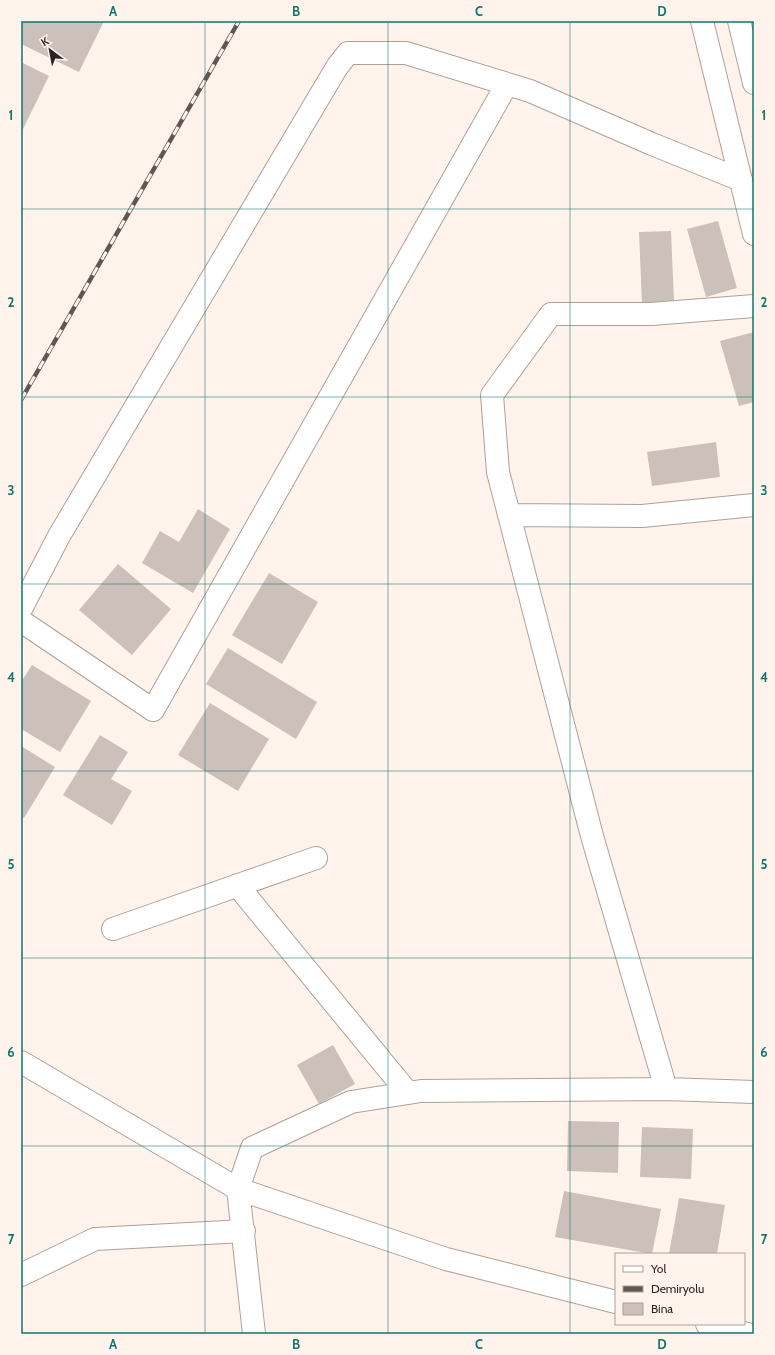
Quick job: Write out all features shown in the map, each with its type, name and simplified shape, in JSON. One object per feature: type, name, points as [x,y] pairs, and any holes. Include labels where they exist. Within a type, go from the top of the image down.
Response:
[{"type":"street","points":[[702,21],[754,234]]},
{"type":"street","points":[[739,21],[754,83]]},
{"type":"street","points":[[21,609],[72,516],[337,67],[348,53],[406,53],[530,91],[652,144],[741,180]]},
{"type":"street","points":[[21,622],[153,710],[507,84]]},
{"type":"street","points":[[666,1089],[592,836],[498,472],[492,395],[551,314],[651,314],[754,306]]},
{"type":"street","points":[[509,515],[642,516],[754,505]]},
{"type":"street","points":[[113,929],[316,858]]},
{"type":"street","points":[[237,886],[408,1093]]},
{"type":"street","points":[[21,1062],[238,1189],[446,1259],[615,1302]]},
{"type":"street","points":[[254,1334],[244,1231],[238,1189],[252,1148],[351,1102],[421,1091],[666,1089],[754,1092]]},
{"type":"street","points":[[21,1275],[95,1239],[244,1231]]},
{"type":"street","points":[[710,1325],[747,1334]]},
{"type":"building","points":[[24,21],[104,21],[79,72],[21,44],[21,26]]},
{"type":"building","points":[[21,62],[49,76],[23,129],[21,128]]},
{"type":"building","points":[[718,221],[737,288],[706,297],[687,229]]},
{"type":"building","points":[[671,231],[674,302],[642,304],[639,232]]},
{"type":"building","points":[[754,332],[754,402],[739,406],[720,341]]},
{"type":"building","points":[[716,442],[720,477],[652,486],[647,452]]},
{"type":"building","points":[[198,509],[230,529],[193,593],[142,563],[160,531],[179,542]]},
{"type":"building","points":[[118,564],[171,609],[132,655],[79,610]]},
{"type":"building","points":[[269,573],[318,602],[282,664],[232,635]]},
{"type":"building","points":[[228,648],[317,702],[296,739],[206,684]]},
{"type":"building","points":[[32,665],[91,701],[60,752],[21,729],[21,682]]},
{"type":"building","points":[[210,703],[269,739],[238,791],[178,755]]},
{"type":"building","points":[[100,735],[128,752],[111,779],[132,791],[112,825],[63,795]]},
{"type":"building","points":[[21,746],[55,767],[24,818],[21,816]]},
{"type":"building","points":[[333,1045],[355,1084],[319,1104],[297,1065]]},
{"type":"building","points":[[568,1121],[619,1122],[618,1173],[567,1171]]},
{"type":"building","points":[[642,1127],[693,1129],[691,1179],[640,1177]]},
{"type":"building","points":[[564,1191],[661,1209],[652,1253],[555,1237]]},
{"type":"building","points":[[679,1198],[725,1205],[717,1253],[669,1253]]},
{"type":"railway","points":[[21,400],[239,21]]}]
